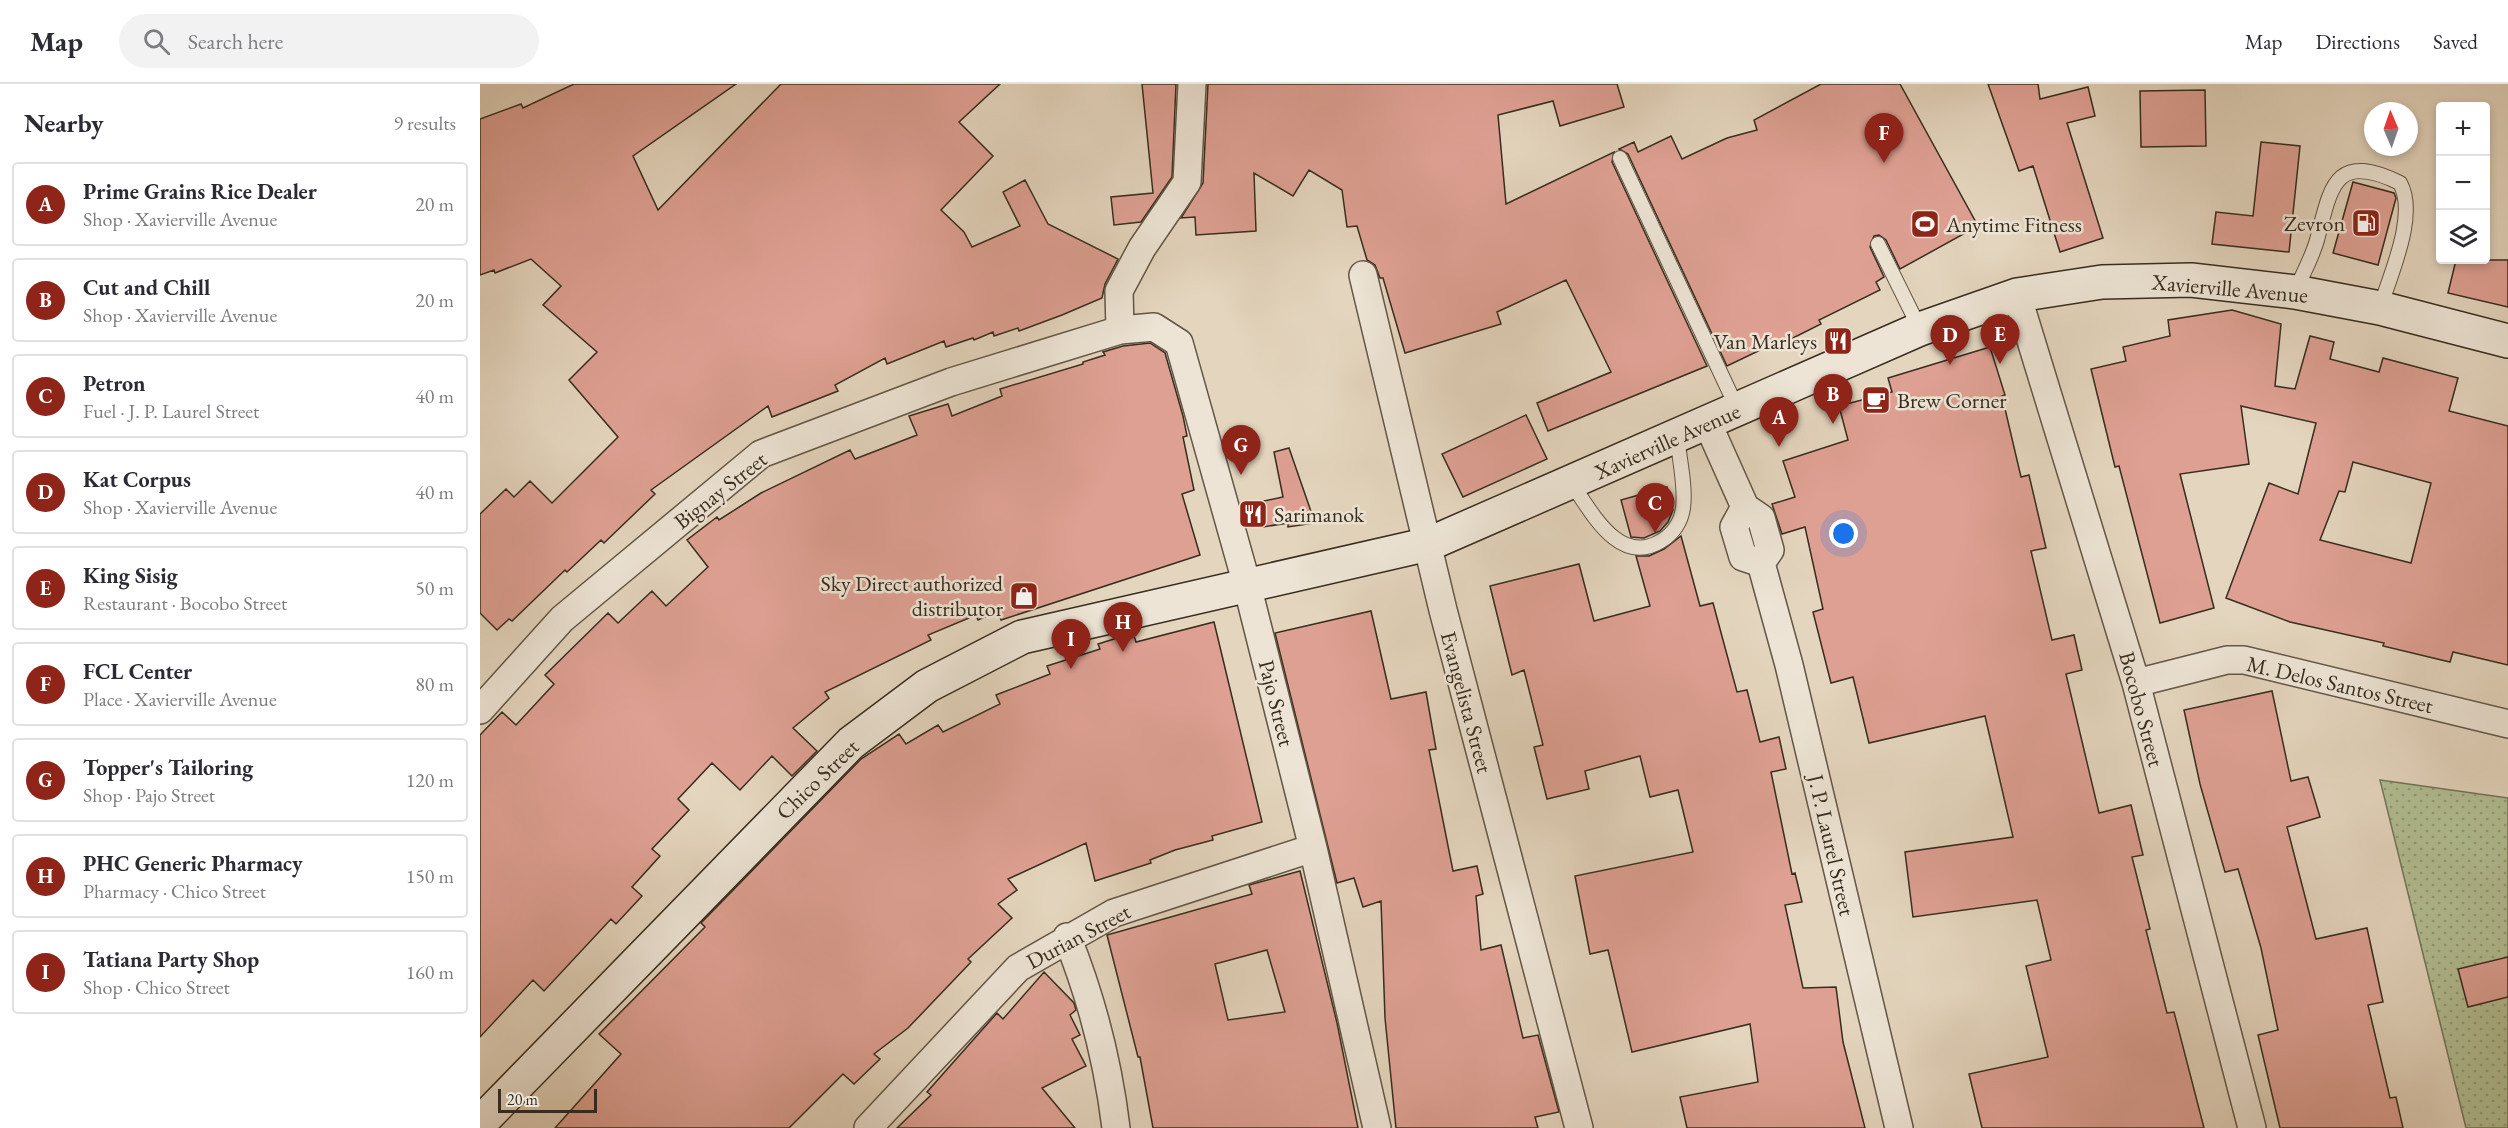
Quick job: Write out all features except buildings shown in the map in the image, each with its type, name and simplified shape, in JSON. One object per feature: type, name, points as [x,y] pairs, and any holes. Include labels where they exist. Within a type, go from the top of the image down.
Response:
[{"type":"main road","name":"Xavierville Avenue","points":[[1247,585],[1429,544],[1920,329],[2017,295],[2102,282],[2191,280],[2295,292],[2380,308],[2508,341]]},
{"type":"main road","name":"Chico Street","points":[[480,1123],[851,743],[927,686],[1022,637],[1247,585]]},
{"type":"street","points":[[1120,330],[1119,291],[1142,248],[1187,182],[1192,84]]},
{"type":"street","name":"Evangelista Street","points":[[1363,275],[1443,610],[1579,1128]]},
{"type":"street","name":"Bocobo Street","points":[[2017,295],[2136,683],[2252,1128]]},
{"type":"street","name":"Pajo Street","points":[[1120,330],[1154,327],[1179,343],[1247,585],[1314,848],[1377,1128]]},
{"type":"street","name":"Bignay Street","points":[[480,711],[562,619],[761,454],[951,382],[1120,330]]},
{"type":"street","name":"J. P. Laurel Street","points":[[1707,422],[1744,507],[1761,518],[1770,550],[1761,563],[1789,665],[1899,1128]]},
{"type":"street","name":"M. Delos Santos Street","points":[[2136,683],[2227,660],[2244,660],[2508,724]]},
{"type":"street","name":"Durian Street","points":[[868,1128],[1018,968],[1067,937],[1114,913],[1314,848]]},
{"type":"street","points":[[1067,937],[1088,989],[1111,1083],[1116,1128]]},
{"type":"lane","points":[[1620,158],[1737,409]]},
{"type":"lane","points":[[2295,292],[2316,242],[2331,189],[2339,177],[2349,172],[2368,172],[2400,183],[2406,193],[2404,232],[2380,308]]},
{"type":"lane","points":[[1878,244],[1920,329]]},
{"type":"lane","points":[[1572,483],[1608,534],[1619,542],[1632,547],[1646,547],[1659,542],[1671,533],[1679,521],[1683,507],[1677,435]]},
{"type":"green space","points":[[2380,780],[2508,798],[2508,1128],[2466,1128]]},
{"type":"place","name":"FCL Center","points":[[1884,163]]},
{"type":"place","name":"Zevron","points":[[2366,223]]},
{"type":"place","name":"Anytime Fitness","points":[[1925,224]]},
{"type":"place","name":"Van Marleys","points":[[1838,341]]},
{"type":"place","name":"King Sisig","points":[[2000,364]]},
{"type":"place","name":"Kat Corpus","points":[[1950,365]]},
{"type":"place","name":"Brew Corner","points":[[1876,400]]},
{"type":"place","name":"Cut and Chill","points":[[1833,424]]},
{"type":"place","name":"Prime Grains Rice Dealer","points":[[1779,447]]},
{"type":"place","name":"Topper's Tailoring","points":[[1241,475]]},
{"type":"place","name":"Sarimanok","points":[[1253,514]]},
{"type":"place","name":"Petron","points":[[1655,533]]},
{"type":"place","name":"Sky Direct authorized distributor","points":[[1024,596]]},
{"type":"place","name":"PHC Generic Pharmacy","points":[[1123,652]]},
{"type":"place","name":"Tatiana Party Shop","points":[[1071,669]]}]
